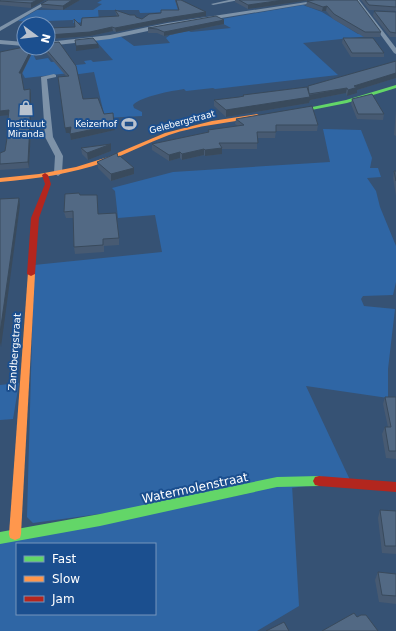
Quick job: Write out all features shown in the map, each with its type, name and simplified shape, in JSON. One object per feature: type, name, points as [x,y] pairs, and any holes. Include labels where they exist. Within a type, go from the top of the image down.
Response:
[{"type":"street","points":[[0,29],[52,0]]},
{"type":"street","points":[[223,16],[214,6],[238,0]]},
{"type":"street","points":[[56,43],[110,36],[223,16],[329,0]]},
{"type":"street","points":[[357,0],[396,52]]},
{"type":"street","points":[[365,12],[376,12]]},
{"type":"street","points":[[0,42],[16,43]]},
{"type":"street","points":[[54,76],[44,77],[49,137],[59,156],[58,173]]},
{"type":"street","points":[[282,113],[347,101],[396,86]]},
{"type":"street","name":"Gelebergstraat","points":[[0,180],[58,173],[93,164],[156,138],[183,130],[218,122],[269,115]]},
{"type":"street","name":"Zandbergstraat","points":[[15,534],[35,218],[48,184],[45,175]]},
{"type":"street","name":"Watermolenstraat","points":[[0,538],[15,534],[100,520],[277,482],[330,481],[396,487]]},
{"type":"shaded area","points":[[102,0],[175,0],[179,12],[140,13],[139,10],[98,10],[99,21],[73,23],[73,20],[56,21],[56,16],[27,16],[37,10],[93,10],[102,4],[97,3]]},
{"type":"shaded area","points":[[303,5],[322,12],[358,34],[378,32],[380,35],[303,43],[338,75],[215,89],[186,91],[184,89],[150,97],[137,102],[133,105],[134,108],[142,112],[142,116],[105,118],[94,72],[25,78],[10,50],[16,49],[16,56],[34,56],[36,60],[48,58],[51,62],[62,61],[66,66],[86,64],[84,61],[91,60],[93,62],[113,60],[95,40],[120,36],[134,46],[170,43],[166,38],[175,34],[174,31],[186,30],[191,32],[231,28],[216,20]]},
{"type":"shaded area","points":[[323,129],[361,130],[372,158],[370,168],[378,168],[381,177],[367,178],[376,191],[380,207],[396,246],[396,282],[393,295],[363,296],[361,299],[364,306],[395,309],[388,369],[388,398],[306,386],[350,480],[33,523],[27,517],[34,265],[162,252],[155,215],[118,218],[115,191],[112,188],[173,172],[330,162]]},
{"type":"shaded area","points":[[19,383],[13,419],[0,420],[0,385]]},
{"type":"shaded area","points":[[292,485],[299,606],[257,631],[0,631],[0,542]]},
{"type":"building","points":[[0,0],[37,0],[31,3]]},
{"type":"building","points":[[48,0],[72,0],[63,6],[41,4]]},
{"type":"building","points":[[176,0],[181,0],[206,12],[90,32],[56,34],[56,28],[75,27],[74,19],[81,26],[82,18],[119,16],[115,10],[130,15],[135,15],[136,17],[142,19],[149,14],[161,13],[161,10],[179,10]]},
{"type":"building","points":[[239,0],[283,0],[248,5]]},
{"type":"building","points":[[357,0],[381,32],[365,32],[334,14],[327,6],[323,7],[307,1]]},
{"type":"building","points":[[365,0],[396,0],[396,7],[369,5]]},
{"type":"building","points":[[374,11],[396,12],[396,33],[390,32]]},
{"type":"building","points":[[216,16],[224,20],[164,32],[157,29],[148,28]]},
{"type":"building","points":[[93,38],[98,44],[76,46],[75,40]]},
{"type":"building","points":[[343,38],[373,38],[384,53],[352,53]]},
{"type":"building","points":[[56,42],[59,42],[76,66],[83,99],[98,98],[104,114],[113,113],[114,125],[70,134],[71,127],[65,128],[58,77],[69,76],[52,56],[56,56]]},
{"type":"building","points":[[16,49],[16,56],[28,56],[19,73],[21,73],[24,90],[30,89],[28,162],[0,164],[0,153],[5,151],[10,119],[8,119],[9,110],[0,111],[0,52]]},
{"type":"building","points":[[396,61],[396,73],[354,86],[358,87],[348,90],[347,88],[309,94],[308,86]]},
{"type":"building","points":[[307,87],[310,97],[226,110],[214,100],[244,96],[243,95]]},
{"type":"building","points":[[372,94],[384,114],[358,114],[352,99]]},
{"type":"building","points":[[312,106],[318,125],[276,125],[276,132],[257,132],[258,143],[219,143],[222,148],[204,149],[182,154],[180,152],[169,155],[152,144],[209,132],[208,130],[244,125],[236,119]]},
{"type":"building","points":[[111,144],[87,153],[81,148]]},
{"type":"building","points":[[117,153],[118,157],[120,156],[134,168],[111,174],[97,162]]},
{"type":"building","points":[[79,193],[80,195],[97,195],[98,214],[116,213],[119,238],[103,239],[103,245],[74,247],[73,211],[64,212],[65,194]]},
{"type":"building","points":[[19,198],[0,333],[0,199]]},
{"type":"building","points":[[385,397],[396,397],[396,451],[389,451],[385,427],[391,427]]},
{"type":"building","points":[[380,510],[396,511],[396,546],[385,546]]},
{"type":"building","points":[[378,572],[396,574],[396,596],[382,595]]},
{"type":"building","points":[[354,613],[357,617],[366,615],[378,631],[322,631]]},
{"type":"building","points":[[284,622],[289,631],[266,631]]},
{"type":"traffic: fast","points":[[291,112],[347,101],[396,86]]},
{"type":"traffic: fast","points":[[0,538],[100,520],[277,482],[319,481]]},
{"type":"traffic: slow","points":[[0,180],[39,176],[77,169],[110,158],[167,134],[212,123],[257,116]]},
{"type":"traffic: slow","points":[[15,534],[31,274]]},
{"type":"traffic: jam","points":[[31,274],[35,218],[48,184],[45,175]]},
{"type":"traffic: jam","points":[[319,481],[396,487]]},
{"type":"place","name":"Instituut Miranda","points":[[26,108]]},
{"type":"place","name":"Keizerhof","points":[[129,124]]}]
